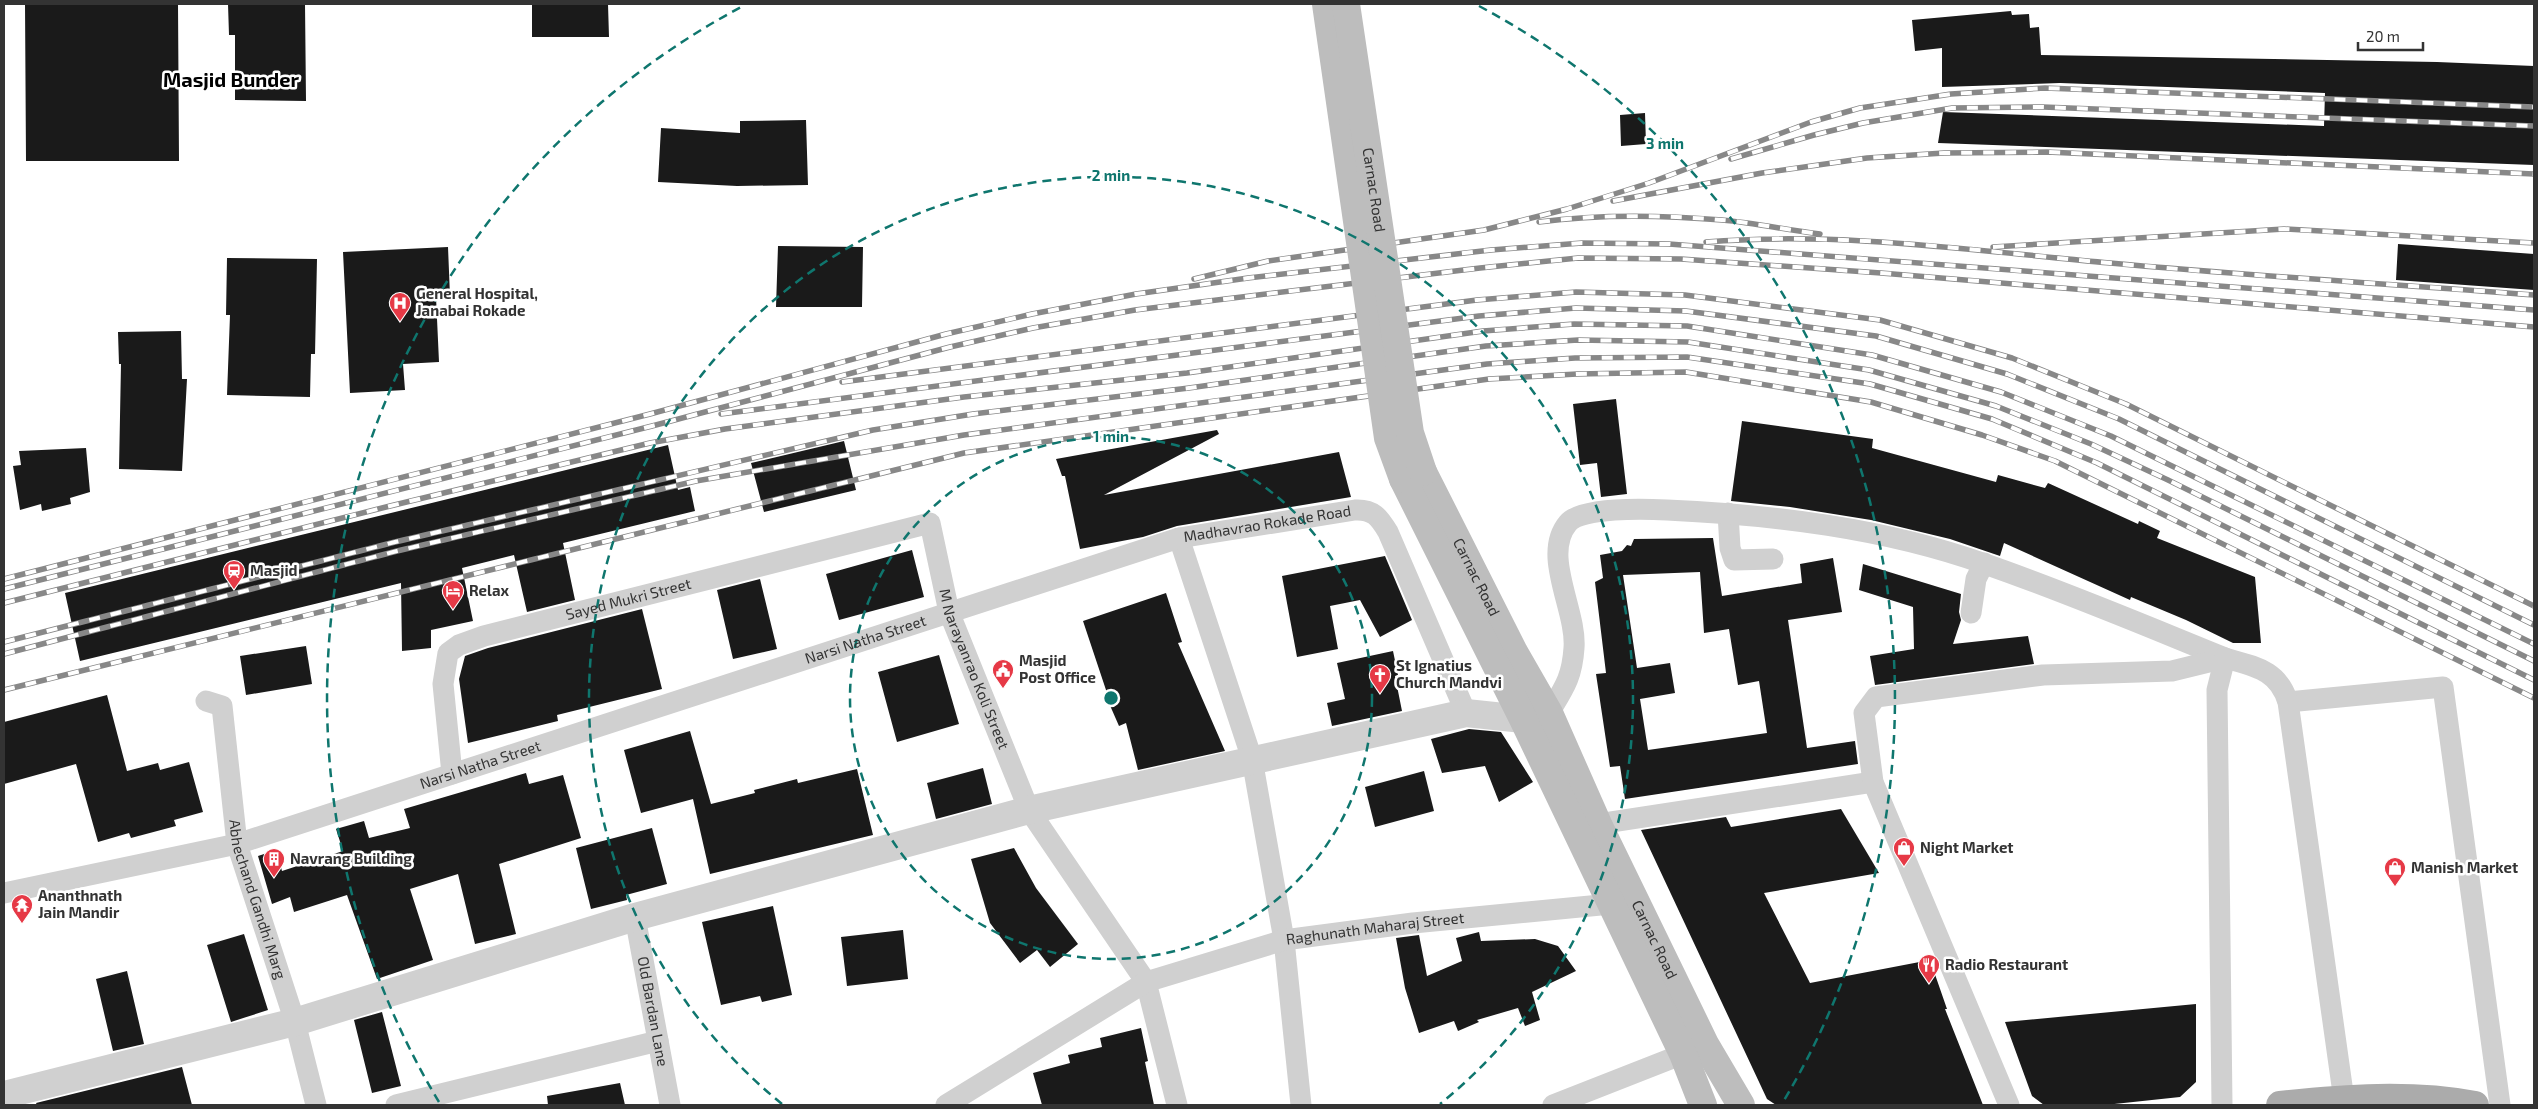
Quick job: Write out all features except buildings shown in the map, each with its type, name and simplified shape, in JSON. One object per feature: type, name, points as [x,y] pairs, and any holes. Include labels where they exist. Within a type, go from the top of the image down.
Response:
[{"type":"main road","name":"Carnac Road","points":[[1326,4],[1388,438],[1413,475],[1549,713],[1598,824],[1705,1044],[1741,1105]]},
{"type":"main road","name":"Carnac Road","points":[[1346,4],[1410,433],[1413,475],[1523,719],[1683,1054],[1703,1105]]},
{"type":"main road","points":[[2280,1105],[2344,1100],[2441,1099],[2475,1105]]},
{"type":"street","points":[[1549,713],[1570,679],[1574,645],[1556,545],[1568,522],[1580,515],[1640,508],[1728,513],[1838,526],[1984,563],[2226,658],[2253,666],[2275,678],[2283,687],[2288,702],[2344,1100]]},
{"type":"street","name":"Madhavrao Rokade Road","points":[[949,612],[1179,538],[1366,509],[1378,515],[1388,532],[1466,712]]},
{"type":"street","points":[[1728,513],[1730,548],[1734,560],[1774,559]]},
{"type":"street","name":"M Narayanrao Koli Street","points":[[930,523],[949,612],[1029,810],[1146,982]]},
{"type":"street","name":"Sayed Mukri Street","points":[[452,774],[443,684],[448,653],[459,645],[484,636],[930,523]]},
{"type":"street","points":[[1179,538],[1252,758],[1284,940],[1301,1105]]},
{"type":"street","points":[[1971,613],[1976,579],[1984,563]]},
{"type":"street","name":"Narsi Natha Street","points":[[4,893],[237,844],[949,612]]},
{"type":"street","points":[[2009,1105],[1873,782],[1864,713],[1876,697],[2043,675],[2172,671],[2226,658]]},
{"type":"street","points":[[2222,1105],[2217,690],[2226,658]]},
{"type":"street","points":[[2288,702],[2443,687],[2500,1105]]},
{"type":"street","name":"Abhechand Gandhi Marg","points":[[206,702],[222,706],[237,844],[295,1022],[316,1105]]},
{"type":"street","points":[[4,1096],[295,1022],[635,917],[1029,810],[1252,758],[1466,712],[1523,719]]},
{"type":"street","points":[[1598,824],[1873,782]]},
{"type":"street","name":"Raghunath Maharaj Street","points":[[946,1105],[1146,982],[1284,940],[1413,923],[1611,904]]},
{"type":"street","name":"Old Bardan Lane","points":[[635,917],[670,1105]]},
{"type":"street","points":[[1146,982],[1177,1105]]},
{"type":"street","points":[[396,1105],[658,1041]]},
{"type":"street","points":[[1553,1105],[1683,1054]]},
{"type":"railway","points":[[1194,279],[1268,261],[1484,230],[1567,209],[1649,183],[1811,122],[1860,108],[1951,94],[2045,88],[2534,107]]},
{"type":"railway","points":[[1731,159],[1863,123],[1952,108],[2043,107],[2534,126]]},
{"type":"railway","points":[[1613,201],[1762,173],[1867,158],[1944,153],[2047,152],[2534,174]]},
{"type":"railway","points":[[1539,222],[1630,216],[1677,217],[1734,221],[1820,234]]},
{"type":"railway","points":[[1993,247],[2284,229],[2534,243]]},
{"type":"railway","points":[[1706,242],[1807,239],[1908,244],[2163,268],[2534,295]]},
{"type":"railway","points":[[4,579],[650,414],[946,334],[1032,314],[1136,294],[1248,278],[1491,250],[1582,243],[1669,244],[2534,310]]},
{"type":"railway","points":[[4,589],[652,426],[950,347],[1033,328],[1135,310],[1480,268],[1578,258],[1681,259],[1881,273],[2534,327]]},
{"type":"railway","points":[[842,382],[1477,300],[1576,292],[1685,295],[1880,320],[2012,358],[2126,404],[2534,606]]},
{"type":"railway","points":[[721,414],[1479,316],[1576,308],[1686,311],[1876,336],[2007,374],[2119,419],[2534,625]]},
{"type":"railway","points":[[4,603],[650,443],[725,429],[964,397],[1187,373],[1483,331],[1574,324],[1687,326],[1872,355],[2001,392],[2111,436],[2534,644]]},
{"type":"railway","points":[[4,642],[395,542],[873,430],[973,414],[1189,388],[1486,346],[1578,340],[1688,342],[1869,370],[1996,406],[2091,444],[2168,480],[2534,661]]},
{"type":"railway","points":[[4,654],[397,551],[696,481],[964,435],[1487,364],[1575,358],[1687,357],[1870,384],[1992,419],[2097,463],[2534,680]]},
{"type":"railway","points":[[4,690],[964,453],[1489,379],[1577,374],[1686,372],[1871,402],[1982,435],[2055,461],[2534,698]]},
{"type":"place","name":"General Hospital, Janabai Rokade","points":[[400,322]]},
{"type":"place","name":"Masjid","points":[[234,590]]},
{"type":"place","name":"Relax","points":[[453,610]]},
{"type":"place","name":"Masjid Post Office","points":[[1003,689]]},
{"type":"place","name":"St Ignatius Church Mandvi","points":[[1380,694]]},
{"type":"place","name":"Night Market","points":[[1904,867]]},
{"type":"place","name":"Navrang Building","points":[[274,878]]},
{"type":"place","name":"Manish Market","points":[[2395,887]]},
{"type":"place","name":"Ananthnath Jain Mandir","points":[[22,924]]},
{"type":"place","name":"Radio Restaurant","points":[[1929,984]]},
{"type":"district","name":"Masjid Bunder","points":[[231,80]]}]
